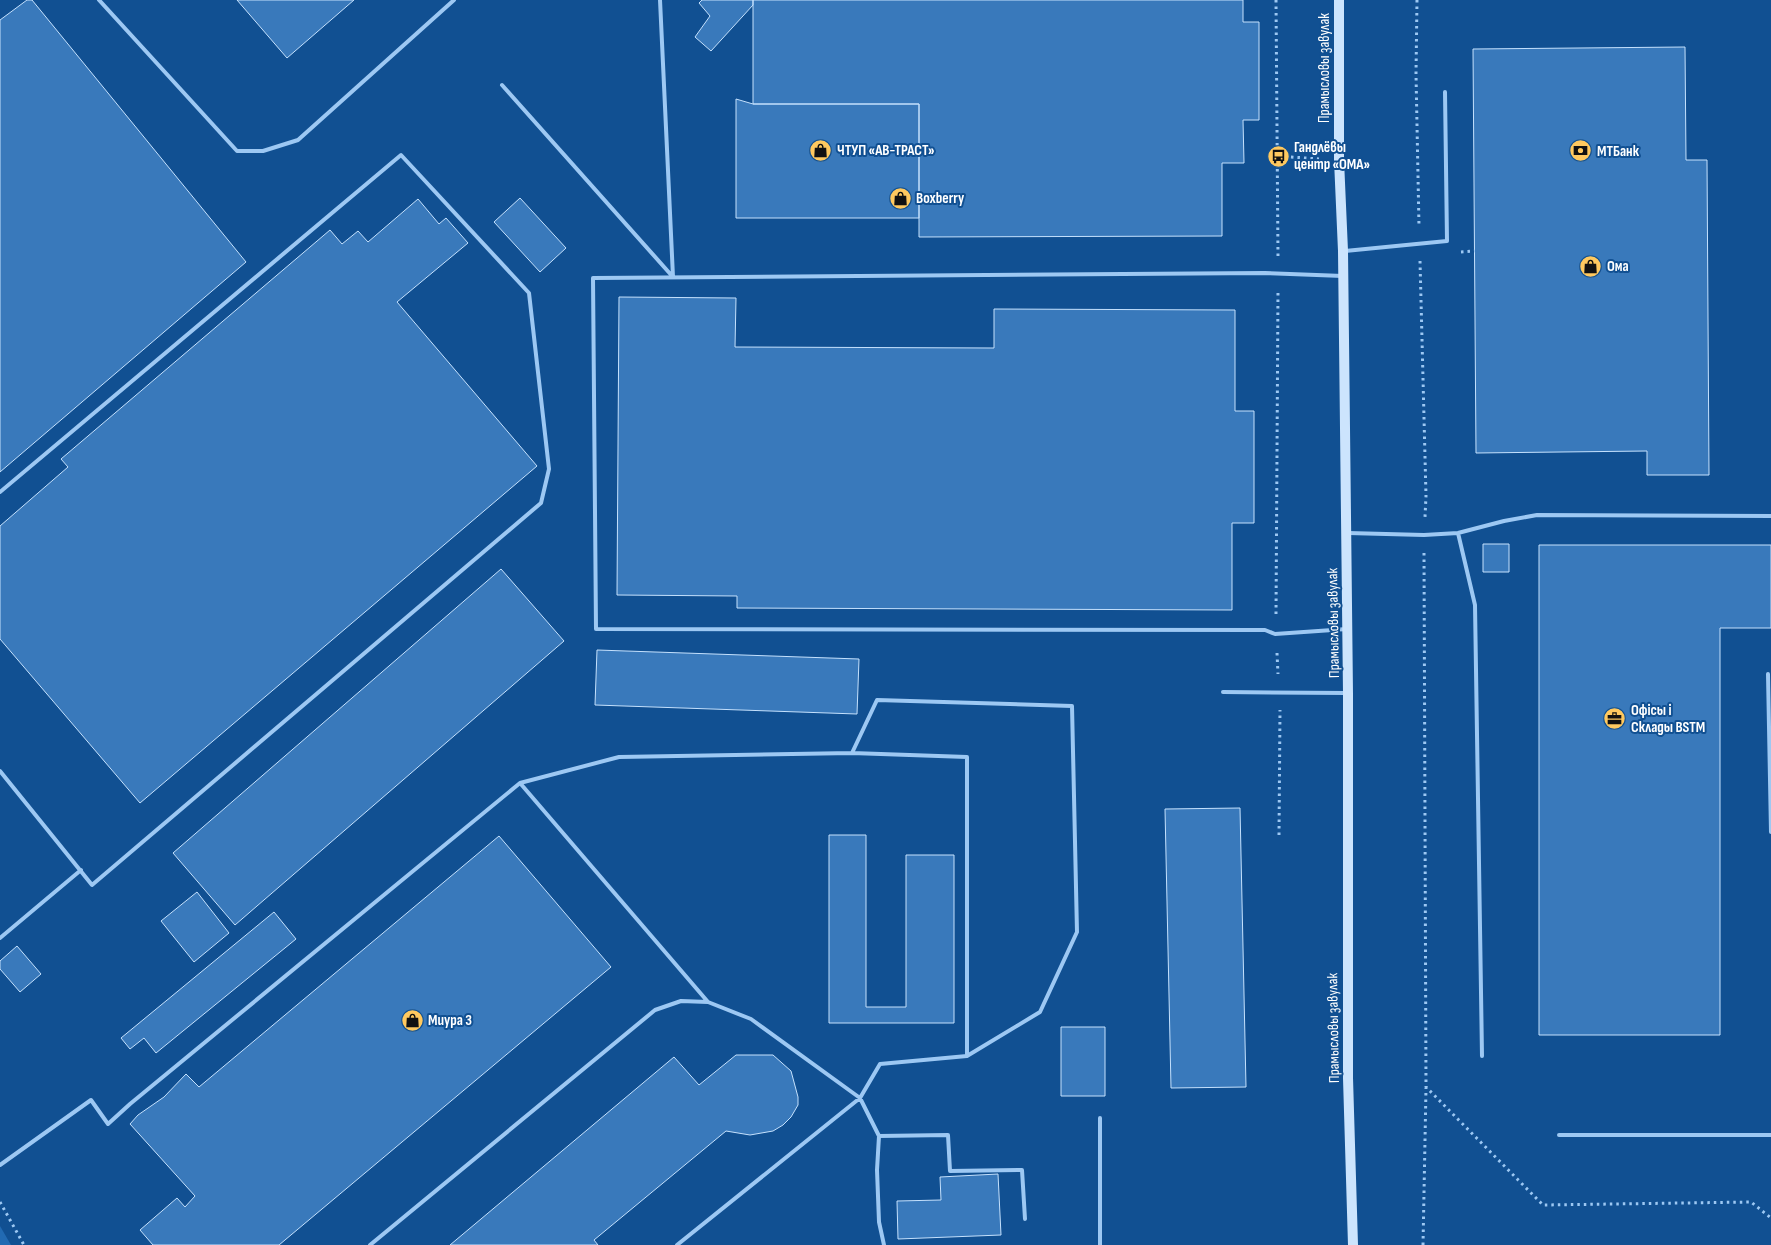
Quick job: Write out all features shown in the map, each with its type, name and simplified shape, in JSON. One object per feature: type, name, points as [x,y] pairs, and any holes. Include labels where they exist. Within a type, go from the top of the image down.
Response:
[{"type":"street","name":"Прамысловы завулак","points":[[1339,0],[1348,629],[1348,1068],[1353,1245]]},
{"type":"lane","points":[[99,0],[237,151],[263,151],[298,140],[454,0]]},
{"type":"lane","points":[[660,0],[673,278]]},
{"type":"lane","points":[[502,85],[673,278]]},
{"type":"lane","points":[[1343,251],[1446,241],[1445,92]]},
{"type":"lane","points":[[0,492],[402,156],[529,293],[549,470],[541,503],[92,884],[0,771]]},
{"type":"lane","points":[[1343,276],[1278,273],[593,278],[596,629],[1265,630],[1275,634],[1348,629]]},
{"type":"lane","points":[[1347,533],[1424,535],[1458,533],[1504,520],[1537,515],[1771,516]]},
{"type":"lane","points":[[1458,533],[1475,605],[1482,1056]]},
{"type":"lane","points":[[1768,674],[1771,832]]},
{"type":"lane","points":[[1223,692],[1280,694],[1348,693]]},
{"type":"lane","points":[[677,1245],[860,1098],[880,1064],[967,1056],[1040,1012],[1077,932],[1072,706],[877,700],[852,753]]},
{"type":"lane","points":[[0,1165],[91,1100],[108,1124],[520,783],[619,757],[852,753],[967,757],[967,1056]]},
{"type":"lane","points":[[520,783],[708,1002]]},
{"type":"lane","points":[[0,938],[81,870]]},
{"type":"lane","points":[[370,1245],[655,1010],[682,1001],[708,1002],[750,1019],[860,1098],[879,1136],[877,1170],[879,1222],[884,1245]]},
{"type":"lane","points":[[1100,1118],[1100,1245]]},
{"type":"lane","points":[[879,1136],[948,1135],[950,1171],[1022,1170],[1025,1219]]},
{"type":"lane","points":[[1559,1135],[1771,1135]]},
{"type":"path","points":[[1276,0],[1278,273],[1275,634],[1280,694],[1279,834]]},
{"type":"path","points":[[1278,156],[1340,160]]},
{"type":"path","points":[[1423,1245],[1426,1087]]},
{"type":"path","points":[[0,1202],[24,1245]]},
{"type":"shaded area","points":[[0,1226],[11,1245],[0,1245]]},
{"type":"building","points":[[27,0],[32,0],[246,262],[0,472],[0,20]]},
{"type":"building","points":[[237,0],[354,0],[287,58]]},
{"type":"building","points":[[702,0],[753,0],[753,5],[711,51],[695,37],[710,16],[699,3]]},
{"type":"building","points":[[753,0],[1243,0],[1243,22],[1259,22],[1259,120],[1243,120],[1244,163],[1222,163],[1222,236],[919,237],[919,104],[753,104]]},
{"type":"building","name":"Ома","points":[[1685,47],[1686,160],[1707,160],[1709,475],[1647,475],[1647,451],[1476,453],[1473,49]]},
{"type":"building","points":[[736,99],[753,104],[919,104],[919,218],[736,218]]},
{"type":"building","points":[[520,198],[566,248],[540,272],[494,222]]},
{"type":"building","points":[[418,199],[439,224],[446,218],[468,243],[397,302],[537,466],[140,803],[0,639],[0,526],[68,467],[61,459],[330,230],[342,244],[358,231],[368,242]]},
{"type":"building","points":[[619,297],[736,298],[735,347],[994,348],[994,309],[1235,310],[1235,411],[1254,411],[1254,523],[1232,523],[1232,610],[737,608],[737,596],[617,595]]},
{"type":"building","points":[[1483,544],[1509,544],[1509,572],[1483,572]]},
{"type":"building","points":[[1539,545],[1771,545],[1771,628],[1720,628],[1720,1035],[1539,1035]]},
{"type":"building","points":[[501,569],[564,641],[235,925],[173,853]]},
{"type":"building","points":[[597,650],[859,659],[857,714],[595,705]]},
{"type":"building","points":[[1240,808],[1246,1087],[1171,1088],[1165,809]]},
{"type":"building","points":[[829,835],[866,835],[866,1007],[906,1007],[906,855],[954,855],[954,1023],[829,1023]]},
{"type":"building","name":"Миура 3","points":[[499,836],[611,967],[279,1245],[153,1245],[140,1230],[177,1198],[185,1207],[195,1196],[130,1124],[138,1115],[164,1097],[186,1074],[199,1087]]},
{"type":"building","points":[[197,892],[229,933],[194,962],[161,921]]},
{"type":"building","points":[[274,912],[296,939],[156,1053],[144,1038],[130,1049],[121,1038]]},
{"type":"building","points":[[17,946],[41,974],[20,992],[0,969],[0,961]]},
{"type":"building","points":[[1061,1027],[1105,1027],[1105,1096],[1061,1096]]},
{"type":"building","points":[[736,1055],[773,1055],[791,1071],[798,1097],[798,1105],[791,1117],[783,1125],[773,1131],[750,1135],[726,1131],[594,1240],[598,1245],[450,1245],[674,1057],[699,1085]]},
{"type":"building","points":[[998,1174],[1001,1235],[898,1239],[897,1201],[941,1200],[940,1177]]},
{"type":"place","name":"ЧТУП «АВ-ТРАСТ»","points":[[821,150]]},
{"type":"place","name":"МТБанк","points":[[1581,151]]},
{"type":"place","name":"Гандлёвы центр «ОМА»","points":[[1278,156]]},
{"type":"place","name":"Boxberry","points":[[900,198]]},
{"type":"place","name":"Ома","points":[[1591,266]]},
{"type":"place","name":"Офісы і Склады BSTM","points":[[1615,719]]},
{"type":"place","name":"Миура 3","points":[[412,1020]]}]
